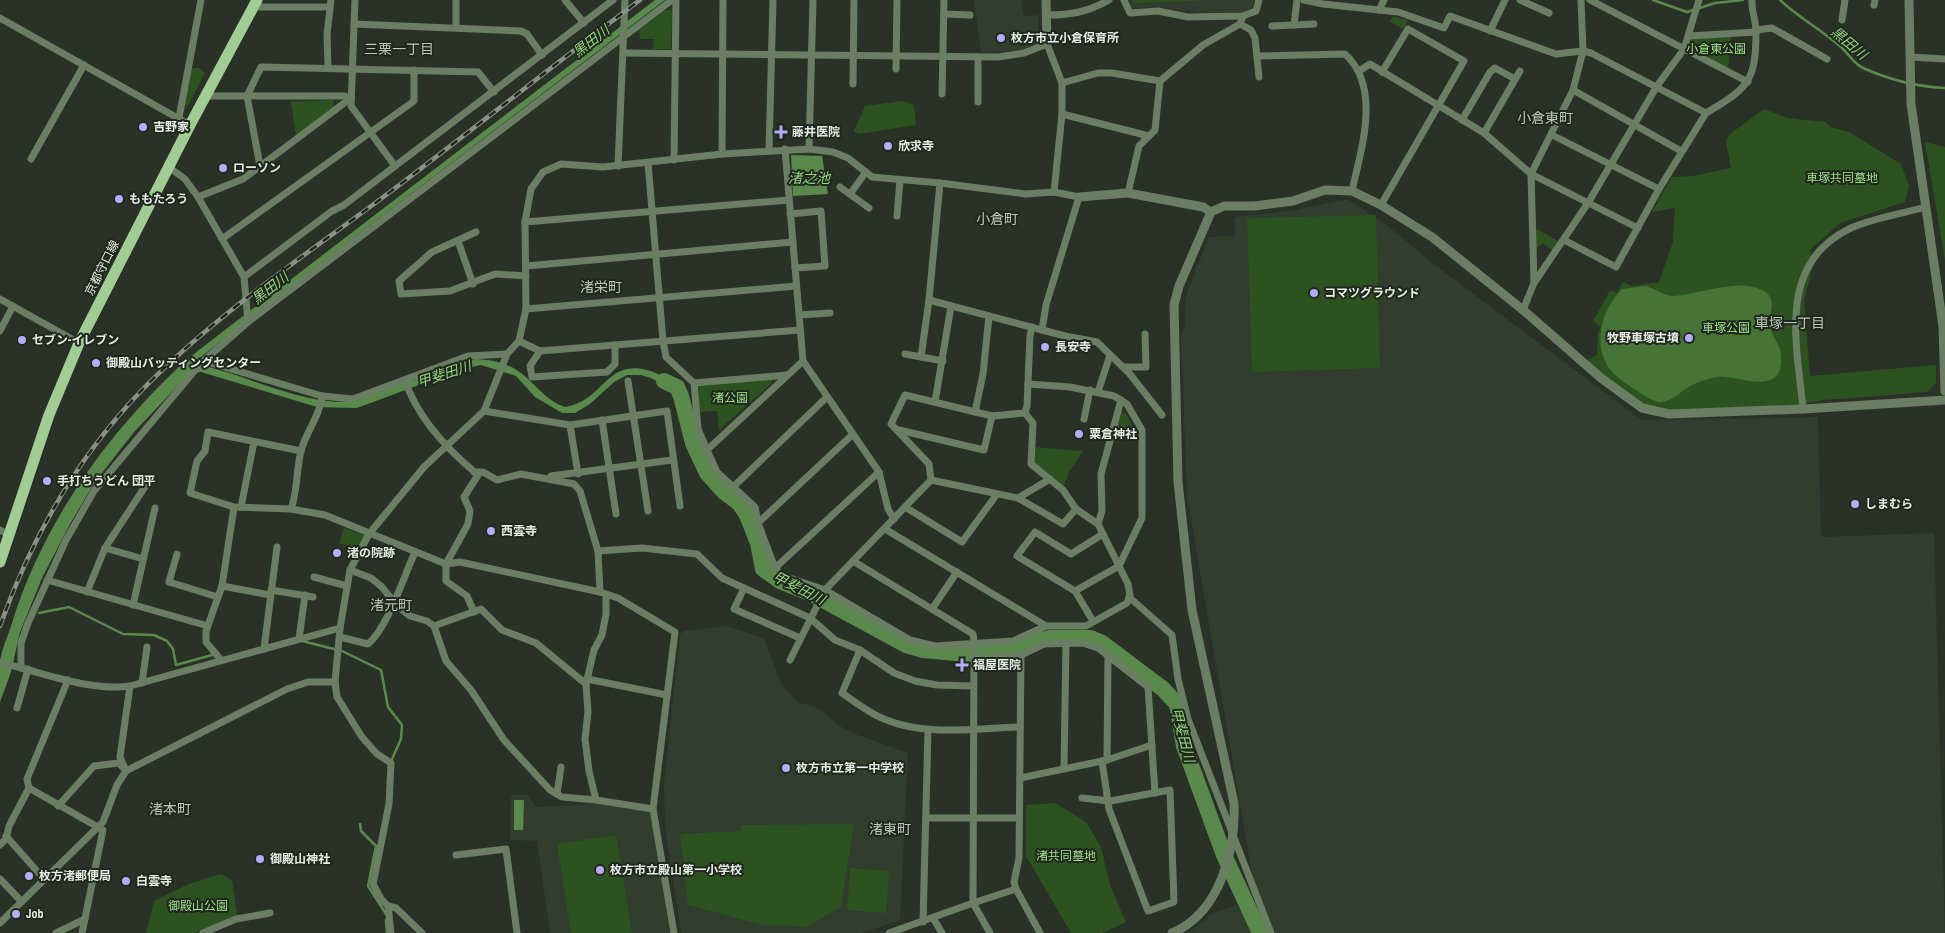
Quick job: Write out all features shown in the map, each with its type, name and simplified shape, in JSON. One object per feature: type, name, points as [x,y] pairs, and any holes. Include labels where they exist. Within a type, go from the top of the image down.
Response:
[{"type":"main road","name":"京都守口線","points":[[0,562],[4,533],[49,415],[79,344],[170,168],[190,125],[255,3]]},
{"type":"street","points":[[179,118],[201,0]]},
{"type":"street","points":[[355,0],[351,106],[395,166]]},
{"type":"street","points":[[456,0],[456,27]]},
{"type":"street","points":[[565,0],[584,23]]},
{"type":"street","points":[[244,277],[494,92],[613,0]]},
{"type":"street","points":[[618,166],[625,0]]},
{"type":"street","points":[[17,708],[21,643],[66,540],[94,491],[202,362],[248,320],[624,34],[672,0]]},
{"type":"street","points":[[674,160],[676,0]]},
{"type":"street","points":[[722,154],[723,0]]},
{"type":"street","points":[[769,150],[772,0]]},
{"type":"street","points":[[809,149],[813,0]]},
{"type":"street","points":[[853,84],[854,0]]},
{"type":"street","points":[[896,69],[897,0]]},
{"type":"street","points":[[942,94],[944,0]]},
{"type":"street","points":[[1046,0],[1048,44],[1062,83],[1062,114],[1054,192]]},
{"type":"street","points":[[1047,15],[1071,15],[1094,9],[1109,0]]},
{"type":"street","points":[[1124,0],[1130,13],[1158,11],[1188,17],[1241,20],[1251,30],[1255,38],[1259,77]]},
{"type":"street","points":[[1128,193],[1139,146],[1155,130],[1160,80],[1203,45],[1256,11],[1259,0]]},
{"type":"street","points":[[1294,25],[1297,0]]},
{"type":"street","points":[[1304,0],[1343,3],[1398,12],[1444,28],[1450,16],[1556,54],[1583,51],[1657,86],[1706,113]]},
{"type":"street","points":[[1379,10],[1384,0]]},
{"type":"street","points":[[1490,31],[1505,0]]},
{"type":"street","points":[[1520,0],[1549,13]]},
{"type":"street","points":[[1534,282],[1531,174],[1573,90],[1583,51],[1581,0]]},
{"type":"street","points":[[1590,0],[1748,82]]},
{"type":"street","points":[[1842,20],[1845,0]]},
{"type":"street","points":[[1909,0],[1910,79],[1925,207],[1943,326],[1945,391]]},
{"type":"street","points":[[1564,240],[1616,267],[1659,189],[1706,113],[1735,96],[1748,82],[1753,72],[1756,31],[1752,1]]},
{"type":"street","points":[[1523,310],[1534,282],[1588,203],[1657,86],[1684,48],[1698,2]]},
{"type":"street","points":[[255,3],[330,3],[327,34],[328,68]]},
{"type":"street","points":[[944,14],[970,15]]},
{"type":"street","points":[[0,18],[190,125]]},
{"type":"street","points":[[354,24],[521,30],[527,34],[542,55]]},
{"type":"street","points":[[1272,26],[1314,24]]},
{"type":"street","points":[[1689,36],[1772,28],[1827,60]]},
{"type":"street","points":[[1381,205],[1464,61],[1408,29],[1382,72]]},
{"type":"street","points":[[624,52],[998,57],[1024,53],[1048,44]]},
{"type":"street","points":[[1257,56],[1345,54],[1359,72],[1365,98],[1366,120],[1352,191]]},
{"type":"street","points":[[1910,56],[1945,60]]},
{"type":"street","points":[[978,57],[978,102]]},
{"type":"street","points":[[1359,72],[1370,64],[1484,133],[1531,174],[1638,228]]},
{"type":"street","points":[[31,159],[84,65]]},
{"type":"street","points":[[260,166],[247,96],[261,68],[352,67],[478,72],[494,92]]},
{"type":"street","points":[[1462,120],[1490,72],[1496,68],[1515,79]]},
{"type":"street","points":[[222,240],[414,101],[414,70]]},
{"type":"street","points":[[1484,133],[1520,71]]},
{"type":"street","points":[[1062,83],[1105,73],[1160,80]]},
{"type":"street","points":[[1573,90],[1682,151]]},
{"type":"street","points":[[206,96],[344,96],[350,98]]},
{"type":"street","points":[[198,197],[243,180],[350,98]]},
{"type":"street","points":[[1062,114],[1149,136]]},
{"type":"street","points":[[1552,135],[1659,189]]},
{"type":"street","points":[[785,149],[803,361],[879,472],[888,508],[894,519]]},
{"type":"street","points":[[391,933],[388,906],[376,892],[373,884],[389,804],[391,763],[377,754],[362,737],[337,697],[335,682],[340,628],[350,570],[369,534],[424,467],[484,411],[505,363],[507,354],[519,341],[526,309],[525,222],[531,189],[543,172],[561,164],[603,167],[722,154],[809,149],[833,152],[848,158],[872,177],[940,183],[1024,194],[1054,192],[1078,197],[1128,193],[1202,207],[1211,212]]},
{"type":"street","points":[[648,163],[659,298],[666,357],[694,383],[698,429],[718,472],[755,508],[758,523],[775,568],[781,575],[823,592],[910,640],[936,646],[1014,641],[1046,626],[1086,626],[1127,603],[1129,597],[1128,584],[1098,524],[1076,509],[1063,490],[1031,464],[1033,423],[1025,414],[1032,327]]},
{"type":"street","points":[[170,168],[185,179],[198,197],[244,277],[248,320]]},
{"type":"street","points":[[850,194],[866,172]]},
{"type":"street","points":[[897,216],[900,180]]},
{"type":"street","points":[[921,357],[929,300],[940,183]]},
{"type":"street","points":[[840,187],[869,208]]},
{"type":"street","points":[[1172,933],[1188,923],[1206,907],[1217,890],[1235,830],[1234,803],[1192,610],[1181,516],[1176,444],[1174,305],[1179,286],[1211,212],[1224,206],[1254,206],[1293,201],[1325,190],[1352,191],[1381,205],[1432,237],[1523,310],[1601,378],[1642,408],[1669,414],[1803,409],[1945,400]]},
{"type":"street","points":[[1042,330],[1046,304],[1078,197]]},
{"type":"street","points":[[525,222],[789,200]]},
{"type":"street","points":[[1803,409],[1796,356],[1795,319],[1800,286],[1807,266],[1827,245],[1851,228],[1925,207]]},
{"type":"street","points":[[790,214],[821,211],[825,266],[795,268]]},
{"type":"street","points":[[476,232],[432,252],[399,282],[401,294],[450,291],[473,284],[495,274],[526,276]]},
{"type":"street","points":[[458,241],[473,284]]},
{"type":"street","points":[[526,266],[793,242]]},
{"type":"street","points":[[526,309],[796,286]]},
{"type":"street","points":[[0,299],[79,344]]},
{"type":"street","points":[[929,300],[1042,330],[1097,342],[1124,367],[1162,415]]},
{"type":"street","points":[[0,331],[13,306]]},
{"type":"street","points":[[935,402],[951,306]]},
{"type":"street","points":[[799,315],[830,313]]},
{"type":"street","points":[[975,412],[983,374],[989,316]]},
{"type":"street","points":[[519,341],[540,351],[800,330]]},
{"type":"street","points":[[1124,367],[1146,368],[1145,334]]},
{"type":"street","points":[[540,351],[530,366],[532,376],[607,372],[615,364],[615,345]]},
{"type":"street","points":[[202,362],[322,398],[353,399],[468,356],[507,354]]},
{"type":"street","points":[[905,354],[943,361]]},
{"type":"street","points":[[1098,392],[1110,354]]},
{"type":"street","points":[[707,450],[803,361]]},
{"type":"street","points":[[694,383],[787,375]]},
{"type":"street","points":[[405,380],[409,393],[446,448],[478,475],[464,497],[470,511],[468,524],[446,564],[446,581],[467,596],[474,612]]},
{"type":"street","points":[[628,381],[648,511]]},
{"type":"street","points":[[1028,384],[1090,390],[1114,396],[1127,404],[1142,430],[1142,518],[1119,566],[1075,591]]},
{"type":"street","points":[[1084,419],[1090,390]]},
{"type":"street","points":[[931,480],[929,464],[899,430],[891,424],[906,395],[992,416],[1025,414]]},
{"type":"street","points":[[733,487],[827,396]]},
{"type":"street","points":[[291,509],[295,499],[301,451],[321,408],[322,398]]},
{"type":"street","points":[[1098,524],[1102,511],[1100,474],[1121,400]]},
{"type":"street","points":[[484,411],[570,425],[666,411],[680,506]]},
{"type":"street","points":[[899,430],[984,450],[992,416]]},
{"type":"street","points":[[602,420],[616,514]]},
{"type":"street","points":[[570,425],[578,474]]},
{"type":"street","points":[[301,451],[208,432],[205,451],[197,460],[190,493],[238,507],[291,509],[325,515],[446,564],[460,562],[603,593],[675,632],[653,809],[674,933]]},
{"type":"street","points":[[758,523],[853,434]]},
{"type":"street","points":[[221,660],[206,642],[208,626],[222,586],[238,507],[254,442]]},
{"type":"street","points":[[543,477],[578,474],[672,460]]},
{"type":"street","points":[[474,472],[483,472],[497,480],[521,474],[543,477],[574,484],[580,491],[598,551],[606,614],[602,635],[594,650],[587,682],[588,712],[585,739],[589,771],[596,800]]},
{"type":"street","points":[[775,568],[879,472]]},
{"type":"street","points":[[1018,498],[1050,479]]},
{"type":"street","points":[[931,480],[1018,498],[1063,524],[1076,509]]},
{"type":"street","points":[[790,660],[823,592],[931,480]]},
{"type":"street","points":[[87,592],[104,548],[148,482]]},
{"type":"street","points":[[905,507],[962,542],[997,494]]},
{"type":"street","points":[[133,605],[155,508]]},
{"type":"street","points":[[884,529],[1046,626]]},
{"type":"street","points":[[1093,621],[1075,591],[1017,556],[1035,532],[1071,554],[1103,534]]},
{"type":"street","points":[[264,649],[277,547]]},
{"type":"street","points":[[104,548],[143,559]]},
{"type":"street","points":[[598,551],[642,548],[696,554],[708,562],[722,578],[810,618],[835,640],[860,650],[894,673],[915,681],[937,685],[973,686]]},
{"type":"street","points":[[340,637],[368,644],[374,640],[393,602],[414,552]]},
{"type":"street","points":[[177,554],[169,582],[218,596]]},
{"type":"street","points":[[853,560],[973,634],[973,903],[990,933]]},
{"type":"street","points":[[350,570],[376,582],[393,602],[410,616],[426,621],[434,626],[446,661],[471,690],[504,740],[550,790],[562,797],[653,809]]},
{"type":"street","points":[[932,609],[957,572]]},
{"type":"street","points":[[314,577],[347,586]]},
{"type":"street","points":[[47,580],[208,626]]},
{"type":"street","points":[[222,586],[313,597]]},
{"type":"street","points":[[744,588],[734,609],[800,638]]},
{"type":"street","points":[[299,639],[305,595]]},
{"type":"street","points":[[1129,597],[1172,635],[1178,679],[1188,719],[1271,933]]},
{"type":"street","points":[[434,626],[481,609],[502,630],[536,643],[587,682],[667,695]]},
{"type":"street","points":[[0,662],[68,680],[119,688],[340,628]]},
{"type":"street","points":[[1064,769],[1066,643]]},
{"type":"street","points":[[974,657],[1021,655],[1044,644],[1082,643],[1098,648],[1148,687],[1155,792]]},
{"type":"street","points":[[142,683],[147,647]]},
{"type":"street","points":[[860,650],[842,693],[883,719],[906,727],[928,730],[1020,727]]},
{"type":"street","points":[[1021,655],[1019,858],[1014,882],[1040,933]]},
{"type":"street","points":[[1082,798],[1110,801],[1170,790],[1174,902],[1148,911],[1109,809],[1110,801],[1104,761],[1108,656]]},
{"type":"street","points":[[0,845],[29,788],[27,778],[68,680]]},
{"type":"street","points":[[0,923],[103,822],[117,785],[126,771],[292,686],[308,682],[335,682]]},
{"type":"street","points":[[126,771],[120,757],[130,686]]},
{"type":"street","points":[[923,922],[928,730]]},
{"type":"street","points":[[1020,778],[1104,761],[1152,745]]},
{"type":"street","points":[[58,806],[94,766],[119,763],[126,771]]},
{"type":"street","points":[[557,794],[562,767]]},
{"type":"street","points":[[29,788],[58,806],[104,830],[82,933]]},
{"type":"street","points":[[926,818],[1019,818]]},
{"type":"street","points":[[6,836],[44,879]]},
{"type":"street","points":[[456,855],[506,849],[517,933]]},
{"type":"street","points":[[0,879],[21,901]]},
{"type":"street","points":[[889,933],[1016,889]]},
{"type":"street","points":[[388,906],[396,908],[422,933]]},
{"type":"street","points":[[203,933],[236,919],[270,913]]},
{"type":"street","points":[[934,918],[942,933]]},
{"type":"street","points":[[56,933],[85,919]]},
{"type":"shaded area","points":[[974,0],[1021,0],[1024,16],[1038,15],[1040,44],[1024,50],[981,53]]},
{"type":"shaded area","points":[[1129,0],[1256,0],[1251,8],[1243,12],[1198,13],[1158,7],[1132,8]]},
{"type":"shaded area","points":[[1347,199],[1388,226],[1431,262],[1642,420],[1818,417],[1821,537],[1934,533],[1945,933],[1273,933],[1252,874],[1187,496],[1181,336],[1185,325],[1185,303],[1188,289],[1209,237],[1235,236],[1235,217],[1295,210]]},
{"type":"shaded area","name":"枚方市立第一中学校","points":[[727,626],[764,638],[781,684],[797,702],[817,708],[840,726],[855,734],[908,753],[900,920],[862,933],[681,933],[665,827],[664,784],[680,634],[684,631]]},
{"type":"shaded area","name":"枚方市立殿山第一小学校","points":[[511,795],[527,795],[536,807],[595,804],[649,808],[653,820],[670,933],[550,933],[537,841],[510,840]]},
{"type":"shaded area","points":[[1252,901],[1266,933],[1189,933],[1213,913]]},
{"type":"green space","points":[[1134,0],[1215,0],[1134,3]]},
{"type":"green space","points":[[665,10],[672,10],[671,49],[653,49],[654,39],[640,39],[639,30]]},
{"type":"green space","points":[[1393,16],[1408,20],[1404,29],[1390,22]]},
{"type":"green space","name":"小倉東公園","points":[[1731,36],[1728,69],[1687,48],[1692,38]]},
{"type":"green space","points":[[189,68],[199,68],[205,73],[188,106],[184,105]]},
{"type":"green space","points":[[333,100],[334,107],[296,135],[291,102]]},
{"type":"green space","points":[[902,101],[914,105],[916,125],[858,134],[854,131],[865,106]]},
{"type":"green space","name":"車塚公園","points":[[1764,109],[1787,118],[1825,122],[1831,127],[1849,132],[1901,164],[1909,186],[1905,202],[1840,223],[1810,250],[1814,262],[1804,300],[1810,376],[1936,365],[1936,383],[1927,392],[1824,400],[1783,408],[1658,411],[1642,408],[1583,363],[1597,355],[1598,333],[1601,327],[1593,321],[1610,290],[1617,293],[1623,282],[1632,286],[1659,282],[1673,242],[1675,208],[1652,212],[1672,177],[1693,176],[1731,168],[1726,141],[1730,134]]},
{"type":"green space","points":[[1925,142],[1945,147],[1945,261]]},
{"type":"green space","name":"コマツグラウンド","points":[[1376,215],[1380,368],[1252,372],[1247,218]]},
{"type":"green space","points":[[1535,228],[1558,241],[1552,250],[1542,243],[1536,249]]},
{"type":"green space","points":[[1646,286],[1674,296],[1735,286],[1753,287],[1768,294],[1772,304],[1771,329],[1781,354],[1781,368],[1776,377],[1768,381],[1758,382],[1717,377],[1688,387],[1663,402],[1647,397],[1625,383],[1609,368],[1604,358],[1600,337],[1602,327],[1609,306],[1622,289]]},
{"type":"green space","name":"渚公園","points":[[771,378],[772,383],[719,430],[717,411],[699,412],[696,384]]},
{"type":"green space","points":[[1121,413],[1126,414],[1135,432],[1134,438],[1116,435]]},
{"type":"green space","points":[[1034,447],[1083,451],[1069,472],[1064,486],[1034,462]]},
{"type":"green space","points":[[344,528],[366,536],[357,549],[339,543]]},
{"type":"green space","name":"渚共同墓地","points":[[1055,803],[1086,822],[1101,847],[1110,885],[1126,922],[1102,933],[1071,933],[1026,856],[1026,805]]},
{"type":"green space","points":[[854,824],[841,907],[807,927],[763,925],[688,905],[680,834],[741,831],[741,825]]},
{"type":"green space","points":[[616,835],[632,933],[571,933],[557,844]]},
{"type":"green space","points":[[850,868],[889,871],[886,913],[847,910]]},
{"type":"green space","name":"御殿山公園","points":[[220,874],[232,880],[237,915],[194,933],[146,933],[154,901],[189,884]]},
{"type":"water","points":[[655,0],[665,0],[302,277],[192,364],[213,368],[290,393],[326,401],[342,402],[355,400],[475,359],[489,360],[515,369],[549,399],[565,407],[579,403],[616,373],[627,369],[641,369],[658,374],[677,385],[685,396],[651,378],[641,375],[627,375],[614,382],[590,404],[575,413],[562,413],[535,397],[516,376],[481,365],[459,370],[357,408],[317,407],[201,372],[190,373],[134,432],[95,482],[70,524],[42,578],[20,632],[11,672],[0,702],[0,663],[2,653],[25,587],[41,551],[59,517],[102,452],[153,392],[202,348]]},
{"type":"water","name":"渚之池","points":[[791,155],[822,156],[828,194],[793,196]]},
{"type":"water","points":[[514,800],[524,800],[523,830],[514,830]]},
{"type":"waterway","name":"黒田川","points":[[1653,0],[1687,12],[1715,3],[1743,0]]},
{"type":"waterway","name":"黒田川","points":[[1780,0],[1844,49],[1863,68],[1903,82],[1945,88]]},
{"type":"waterway","name":"甲斐田川","points":[[664,381],[677,387],[693,443],[707,473],[723,491],[739,503],[747,515],[758,543],[763,569],[780,581],[812,594],[906,645],[923,650],[968,654],[991,652],[1050,638],[1090,638],[1102,643],[1163,689],[1177,704],[1184,746],[1224,855],[1260,933]]},
{"type":"waterway","points":[[39,613],[69,607],[123,634],[154,635],[167,641],[173,649],[176,665],[212,655]]},
{"type":"waterway","points":[[302,641],[342,651],[381,670],[388,707],[402,725],[401,739],[392,759]]},
{"type":"waterway","points":[[360,824],[361,831],[376,846],[368,886],[386,914]]},
{"type":"waterway","points":[[386,920],[387,933]]},
{"type":"railway","points":[[0,626],[26,562],[42,530],[77,470],[119,415],[143,389],[230,311],[418,171],[640,0]]},
{"type":"place","name":"枚方市立小倉保育所","points":[[1001,38]]},
{"type":"place","name":"吉野家","points":[[143,127]]},
{"type":"place","name":"藤井医院","points":[[781,132]]},
{"type":"place","name":"欣求寺","points":[[888,146]]},
{"type":"place","name":"ローソン","points":[[223,168]]},
{"type":"place","name":"ももたろう","points":[[119,199]]},
{"type":"place","name":"コマツグラウンド","points":[[1314,293]]},
{"type":"place","name":"牧野車塚古墳","points":[[1689,338]]},
{"type":"place","name":"セブン-イレブン","points":[[22,340]]},
{"type":"place","name":"長安寺","points":[[1045,347]]},
{"type":"place","name":"御殿山バッティングセンター","points":[[96,363]]},
{"type":"place","name":"粟倉神社","points":[[1079,434]]},
{"type":"place","name":"手打ちうどん 団平","points":[[47,481]]},
{"type":"place","name":"しまむら","points":[[1855,504]]},
{"type":"place","name":"西雲寺","points":[[491,531]]},
{"type":"place","name":"渚の院跡","points":[[337,553]]},
{"type":"place","name":"福屋医院","points":[[962,665]]},
{"type":"place","name":"枚方市立第一中学校","points":[[786,768]]},
{"type":"place","name":"御殿山神社","points":[[260,859]]},
{"type":"place","name":"枚方市立殿山第一小学校","points":[[600,870]]},
{"type":"place","name":"枚方渚郵便局","points":[[29,876]]},
{"type":"place","name":"白雲寺","points":[[126,881]]},
{"type":"place","name":"Job","points":[[16,914]]},
{"type":"district","name":"三栗一丁目","points":[[399,49]]},
{"type":"district","name":"小倉東町","points":[[1545,118]]},
{"type":"district","name":"小倉町","points":[[997,219]]},
{"type":"district","name":"渚栄町","points":[[601,287]]},
{"type":"district","name":"車塚一丁目","points":[[1790,323]]},
{"type":"district","name":"渚元町","points":[[391,605]]},
{"type":"district","name":"渚本町","points":[[170,809]]},
{"type":"district","name":"渚東町","points":[[890,829]]},
{"type":"park label","name":"車塚共同墓地","points":[[1842,178]]}]
